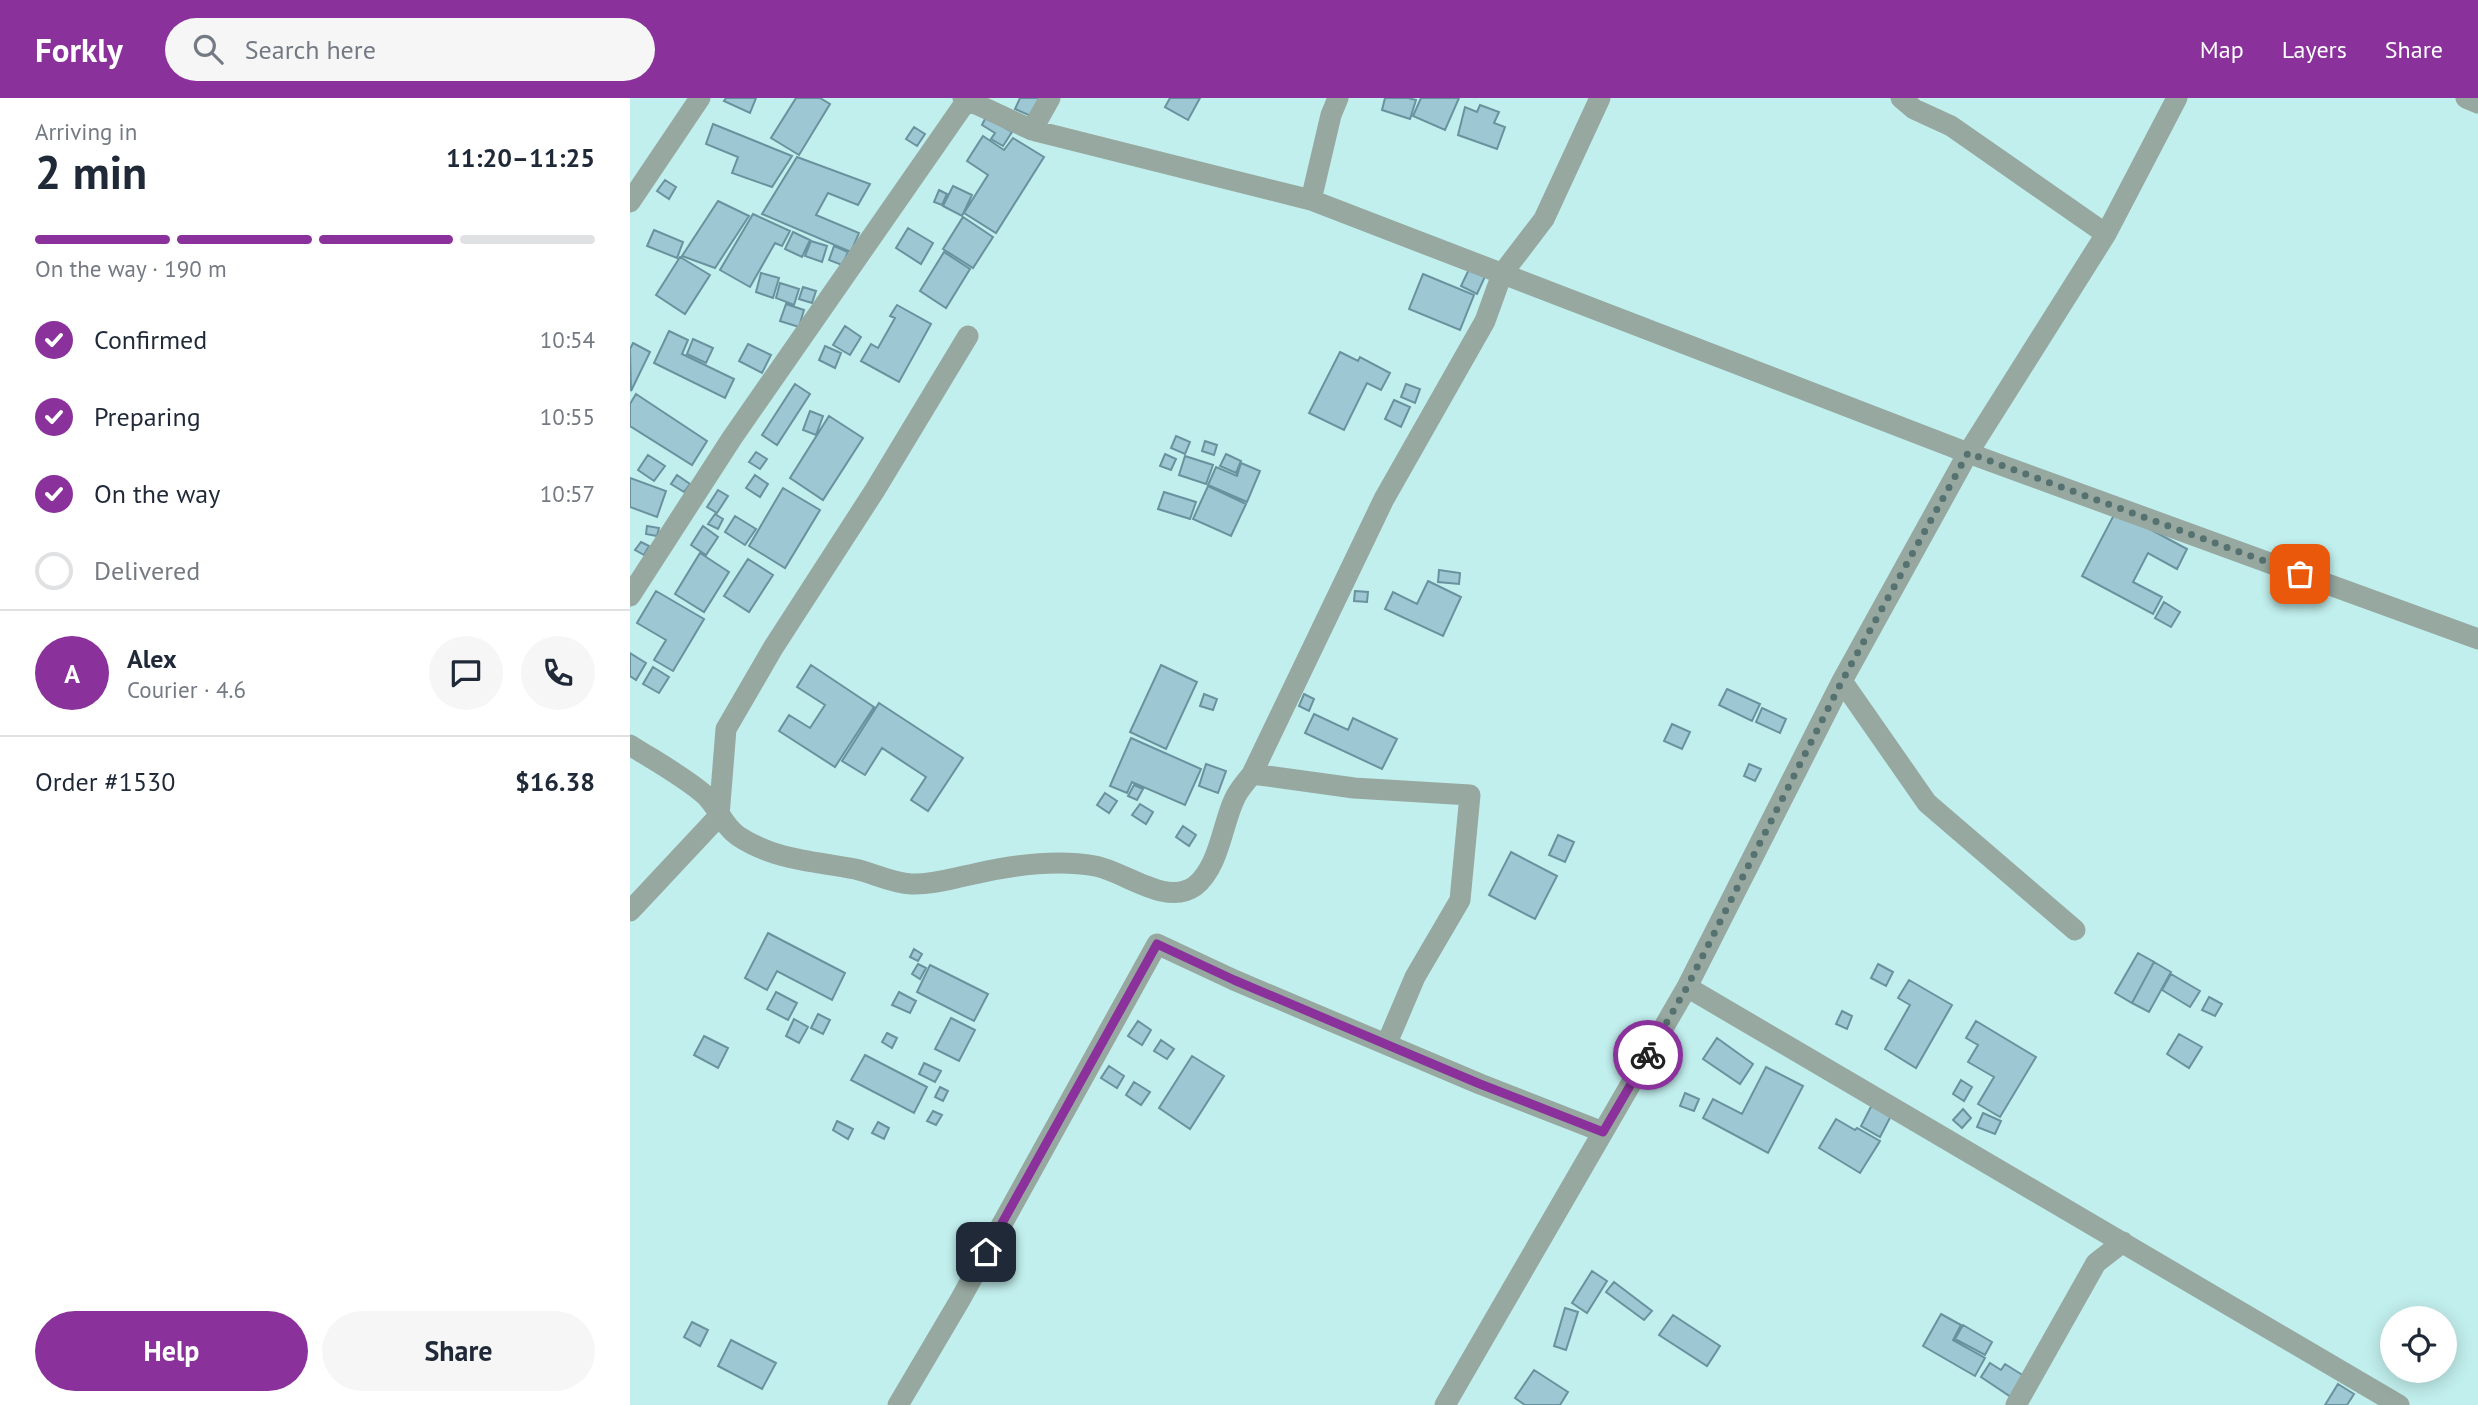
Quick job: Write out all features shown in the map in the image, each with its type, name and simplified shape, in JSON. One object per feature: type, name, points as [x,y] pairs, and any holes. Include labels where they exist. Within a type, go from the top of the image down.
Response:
[{"type":"street","points":[[630,202],[700,98]]},
{"type":"street","points":[[1032,130],[1050,98]]},
{"type":"street","points":[[1311,200],[1331,115],[1338,98]]},
{"type":"street","points":[[630,745],[707,797],[735,834],[756,846],[793,860],[856,869],[909,884],[943,882],[975,873],[1043,863],[1097,866],[1135,883],[1176,894],[1194,887],[1206,873],[1235,797],[1252,774],[1384,499],[1485,321],[1502,274],[1544,219],[1600,98]]},
{"type":"street","points":[[1901,98],[1914,109],[1951,125],[2106,234]]},
{"type":"street","points":[[1445,1405],[1687,987],[1842,681],[1968,453],[2106,234],[2177,98]]},
{"type":"street","points":[[2466,98],[2478,103]]},
{"type":"street","points":[[630,596],[732,438],[965,99],[1032,130],[1311,200],[1968,453],[2478,639]]},
{"type":"street","points":[[630,911],[719,816],[726,729],[968,336]]},
{"type":"street","points":[[1842,681],[1927,803],[2075,930]]},
{"type":"street","points":[[1252,774],[1354,788],[1470,795],[1460,900],[1415,977],[1387,1043]]},
{"type":"street","points":[[898,1405],[960,1300],[1157,944],[1234,980],[1480,1084],[1603,1132]]},
{"type":"street","points":[[1687,987],[2399,1405]]},
{"type":"street","points":[[2016,1405],[2096,1263],[2123,1242]]},
{"type":"building","points":[[726,98],[756,98],[750,113],[724,101]]},
{"type":"building","points":[[796,98],[820,98],[830,104],[799,155],[771,138]]},
{"type":"building","points":[[1020,98],[1041,98],[1033,117],[1015,109]]},
{"type":"building","points":[[1170,98],[1200,98],[1188,120],[1165,107]]},
{"type":"building","points":[[1385,98],[1416,100],[1410,119],[1382,110]]},
{"type":"building","points":[[1421,98],[1459,98],[1445,130],[1413,116]]},
{"type":"building","points":[[1480,105],[1499,112],[1494,123],[1505,127],[1497,149],[1458,135],[1465,107],[1477,112]]},
{"type":"building","points":[[986,117],[1012,132],[1003,146],[991,139],[995,133],[982,125]]},
{"type":"building","points":[[713,124],[792,156],[772,187],[732,173],[738,157],[706,144]]},
{"type":"building","points":[[914,127],[925,134],[917,146],[906,139]]},
{"type":"building","points":[[983,136],[1004,150],[1013,138],[1044,157],[996,233],[964,213],[988,175],[967,161]]},
{"type":"building","points":[[797,157],[870,184],[858,205],[828,193],[816,215],[859,233],[851,252],[762,214]]},
{"type":"building","points":[[665,180],[676,187],[669,199],[657,191]]},
{"type":"building","points":[[953,186],[972,195],[962,216],[943,206]]},
{"type":"building","points":[[939,190],[947,194],[942,205],[934,202]]},
{"type":"building","points":[[718,201],[749,216],[715,268],[682,256]]},
{"type":"building","points":[[753,214],[790,231],[782,246],[775,243],[750,287],[720,270]]},
{"type":"building","points":[[963,217],[993,237],[973,268],[943,249]]},
{"type":"building","points":[[908,228],[933,243],[921,264],[896,248]]},
{"type":"building","points":[[654,230],[683,242],[677,258],[647,246]]},
{"type":"building","points":[[793,232],[810,240],[802,257],[785,249]]},
{"type":"building","points":[[811,241],[827,246],[822,262],[805,256]]},
{"type":"building","points":[[834,246],[848,252],[842,265],[829,260]]},
{"type":"building","points":[[944,252],[970,269],[946,308],[920,291]]},
{"type":"building","points":[[680,257],[710,275],[685,314],[656,295]]},
{"type":"building","points":[[1472,263],[1488,270],[1477,294],[1461,286]]},
{"type":"building","points":[[761,273],[779,278],[773,298],[756,292]]},
{"type":"building","points":[[1423,274],[1474,295],[1460,330],[1409,309]]},
{"type":"building","points":[[780,283],[799,289],[794,305],[776,298]]},
{"type":"building","points":[[803,287],[816,291],[812,303],[799,299]]},
{"type":"building","points":[[786,304],[804,310],[799,327],[780,321]]},
{"type":"building","points":[[897,305],[931,324],[899,382],[861,361],[871,344],[878,348],[895,318],[890,316]]},
{"type":"building","points":[[845,326],[861,337],[850,355],[833,345]]},
{"type":"building","points":[[669,331],[688,340],[682,354],[734,379],[725,398],[654,363]]},
{"type":"building","points":[[693,339],[713,348],[706,363],[687,354]]},
{"type":"building","points":[[633,343],[650,352],[631,391],[630,349]]},
{"type":"building","points":[[748,344],[771,355],[762,373],[739,361]]},
{"type":"building","points":[[825,346],[841,353],[835,368],[819,360]]},
{"type":"building","points":[[1340,352],[1358,361],[1360,357],[1390,373],[1381,390],[1367,383],[1344,430],[1309,413]]},
{"type":"building","points":[[795,384],[810,394],[777,445],[762,435]]},
{"type":"building","points":[[1406,384],[1420,389],[1415,403],[1401,397]]},
{"type":"building","points":[[636,394],[707,441],[692,465],[630,426],[630,404]]},
{"type":"building","points":[[1394,400],[1410,407],[1401,427],[1385,419]]},
{"type":"building","points":[[810,411],[823,416],[816,435],[803,430]]},
{"type":"building","points":[[829,416],[863,438],[823,500],[790,478]]},
{"type":"building","points":[[1176,436],[1190,442],[1185,454],[1171,448]]},
{"type":"building","points":[[1205,441],[1217,445],[1214,455],[1202,451]]},
{"type":"building","points":[[756,452],[767,459],[760,469],[749,462]]},
{"type":"building","points":[[1165,454],[1176,459],[1171,470],[1160,466]]},
{"type":"building","points":[[1226,454],[1241,461],[1236,473],[1220,466]]},
{"type":"building","points":[[648,455],[665,466],[654,481],[638,470]]},
{"type":"building","points":[[1185,456],[1213,465],[1206,484],[1179,475]]},
{"type":"building","points":[[1241,463],[1260,471],[1247,502],[1208,485],[1216,467],[1237,476]]},
{"type":"building","points":[[677,475],[690,484],[684,492],[671,484]]},
{"type":"building","points":[[755,475],[768,484],[760,497],[746,488]]},
{"type":"building","points":[[630,478],[666,491],[657,517],[630,507]]},
{"type":"building","points":[[1208,486],[1246,504],[1231,536],[1193,519]]},
{"type":"building","points":[[783,488],[820,510],[785,568],[749,546]]},
{"type":"building","points":[[718,490],[728,496],[717,513],[707,507]]},
{"type":"building","points":[[1164,492],[1196,502],[1190,519],[1158,509]]},
{"type":"building","points":[[2116,511],[2187,549],[2177,569],[2148,553],[2133,582],[2162,597],[2153,614],[2082,576]]},
{"type":"building","points":[[715,514],[723,519],[718,529],[708,524]]},
{"type":"building","points":[[735,516],[756,529],[745,545],[725,532]]},
{"type":"building","points":[[647,526],[659,528],[657,536],[646,534]]},
{"type":"building","points":[[703,526],[718,537],[706,555],[691,545]]},
{"type":"building","points":[[641,542],[649,546],[644,555],[635,550]]},
{"type":"building","points":[[700,553],[729,572],[704,612],[675,594]]},
{"type":"building","points":[[748,559],[773,575],[749,612],[724,596]]},
{"type":"building","points":[[1439,570],[1460,573],[1459,584],[1438,582]]},
{"type":"building","points":[[1428,581],[1461,597],[1443,636],[1385,609],[1393,592],[1417,604]]},
{"type":"building","points":[[656,591],[704,619],[673,671],[654,660],[666,640],[637,623]]},
{"type":"building","points":[[1355,591],[1368,592],[1367,602],[1354,601]]},
{"type":"building","points":[[2164,602],[2180,612],[2171,627],[2155,618]]},
{"type":"building","points":[[630,653],[646,663],[636,680],[630,676]]},
{"type":"building","points":[[811,665],[874,707],[835,767],[779,731],[789,715],[810,728],[825,705],[797,687]]},
{"type":"building","points":[[1161,665],[1197,682],[1166,749],[1130,732]]},
{"type":"building","points":[[653,667],[669,677],[659,693],[643,684]]},
{"type":"building","points":[[1727,689],[1760,704],[1752,721],[1719,705]]},
{"type":"building","points":[[1204,694],[1217,699],[1213,710],[1200,706]]},
{"type":"building","points":[[1304,694],[1314,699],[1309,711],[1299,706]]},
{"type":"building","points":[[879,703],[963,758],[928,811],[911,800],[926,777],[882,748],[865,775],[842,761]]},
{"type":"building","points":[[1762,708],[1786,719],[1780,733],[1756,722]]},
{"type":"building","points":[[1314,714],[1348,730],[1353,718],[1397,739],[1382,769],[1305,733]]},
{"type":"building","points":[[1672,724],[1690,732],[1682,749],[1664,741]]},
{"type":"building","points":[[1131,738],[1201,769],[1185,805],[1132,782],[1127,793],[1110,786]]},
{"type":"building","points":[[1206,764],[1226,771],[1218,793],[1199,786]]},
{"type":"building","points":[[1749,764],[1761,769],[1755,781],[1744,776]]},
{"type":"building","points":[[1134,785],[1143,789],[1137,800],[1128,796]]},
{"type":"building","points":[[1105,793],[1117,801],[1109,813],[1097,805]]},
{"type":"building","points":[[1140,804],[1153,812],[1146,824],[1132,815]]},
{"type":"building","points":[[1183,826],[1196,835],[1189,846],[1176,837]]},
{"type":"building","points":[[1558,835],[1574,842],[1565,862],[1549,855]]},
{"type":"building","points":[[1511,852],[1557,876],[1535,919],[1489,895]]},
{"type":"building","points":[[768,933],[845,973],[832,1000],[777,971],[767,990],[745,978]]},
{"type":"building","points":[[914,949],[922,954],[918,961],[910,957]]},
{"type":"building","points":[[2138,953],[2154,962],[2132,1003],[2115,993]]},
{"type":"building","points":[[2154,962],[2171,972],[2149,1012],[2132,1003]]},
{"type":"building","points":[[918,964],[926,968],[920,979],[912,974]]},
{"type":"building","points":[[1878,964],[1893,972],[1886,986],[1871,978]]},
{"type":"building","points":[[930,965],[988,994],[974,1021],[917,992]]},
{"type":"building","points":[[2171,974],[2200,991],[2190,1007],[2162,990]]},
{"type":"building","points":[[1909,980],[1952,1005],[1916,1068],[1885,1049],[1910,1005],[1898,998]]},
{"type":"building","points":[[776,992],[797,1003],[788,1020],[767,1009]]},
{"type":"building","points":[[899,992],[916,1001],[910,1013],[892,1005]]},
{"type":"building","points":[[2209,997],[2222,1004],[2215,1016],[2202,1010]]},
{"type":"building","points":[[1842,1011],[1852,1016],[1847,1029],[1836,1024]]},
{"type":"building","points":[[818,1014],[830,1020],[823,1034],[811,1028]]},
{"type":"building","points":[[951,1018],[975,1030],[959,1061],[935,1049]]},
{"type":"building","points":[[794,1019],[808,1027],[799,1043],[786,1036]]},
{"type":"building","points":[[1138,1021],[1151,1030],[1142,1045],[1128,1036]]},
{"type":"building","points":[[1976,1021],[2036,1057],[2000,1117],[1978,1104],[1994,1077],[1968,1062],[1978,1045],[1966,1038]]},
{"type":"building","points":[[887,1033],[897,1038],[892,1048],[882,1042]]},
{"type":"building","points":[[2179,1034],[2202,1047],[2189,1068],[2167,1054]]},
{"type":"building","points":[[704,1036],[728,1048],[718,1068],[694,1055]]},
{"type":"building","points":[[1717,1038],[1753,1064],[1740,1084],[1703,1059]]},
{"type":"building","points":[[1161,1040],[1174,1049],[1167,1059],[1154,1051]]},
{"type":"building","points":[[865,1055],[927,1087],[914,1113],[851,1080]]},
{"type":"building","points":[[1192,1056],[1224,1076],[1190,1129],[1159,1108]]},
{"type":"building","points":[[924,1063],[941,1071],[935,1082],[919,1074]]},
{"type":"building","points":[[1109,1066],[1124,1076],[1117,1088],[1101,1078]]},
{"type":"building","points":[[1766,1067],[1803,1086],[1768,1153],[1703,1118],[1713,1099],[1742,1114]]},
{"type":"building","points":[[1961,1080],[1972,1087],[1964,1101],[1953,1094]]},
{"type":"building","points":[[1134,1082],[1150,1092],[1141,1105],[1126,1095]]},
{"type":"building","points":[[940,1087],[948,1091],[943,1101],[935,1097]]},
{"type":"building","points":[[1685,1093],[1699,1099],[1694,1111],[1680,1106]]},
{"type":"building","points":[[1874,1101],[1893,1112],[1880,1137],[1861,1126]]},
{"type":"building","points":[[1963,1109],[1971,1118],[1962,1128],[1953,1120]]},
{"type":"building","points":[[933,1111],[942,1115],[936,1125],[927,1121]]},
{"type":"building","points":[[1983,1113],[2001,1121],[1995,1134],[1977,1127]]},
{"type":"building","points":[[1836,1119],[1880,1141],[1860,1173],[1819,1148]]},
{"type":"building","points":[[837,1121],[853,1129],[848,1139],[833,1130]]},
{"type":"building","points":[[878,1122],[889,1128],[884,1139],[872,1133]]},
{"type":"building","points":[[1592,1271],[1607,1281],[1587,1313],[1572,1303]]},
{"type":"building","points":[[1614,1282],[1652,1311],[1644,1320],[1606,1292]]},
{"type":"building","points":[[1565,1308],[1578,1312],[1566,1350],[1554,1346]]},
{"type":"building","points":[[1941,1314],[1961,1325],[1953,1340],[1985,1358],[1975,1376],[1923,1346]]},
{"type":"building","points":[[1673,1315],[1720,1346],[1707,1366],[1659,1335]]},
{"type":"building","points":[[692,1322],[708,1330],[700,1346],[684,1337]]},
{"type":"building","points":[[1963,1325],[1992,1342],[1985,1355],[1955,1339]]},
{"type":"building","points":[[731,1340],[776,1363],[762,1389],[718,1366]]},
{"type":"building","points":[[1990,1363],[2001,1370],[2005,1364],[2024,1376],[2011,1397],[1981,1377]]},
{"type":"building","points":[[1534,1370],[1568,1392],[1560,1405],[1525,1405],[1515,1398]]},
{"type":"building","points":[[2338,1384],[2354,1394],[2347,1405],[2325,1405]]},
{"type":"way so far","points":[[1648,1055],[1687,987],[1842,681],[1968,453],[2300,574]]},
{"type":"route","points":[[986,1252],[1157,944],[1234,980],[1480,1084],[1603,1132],[1648,1055]]}]
